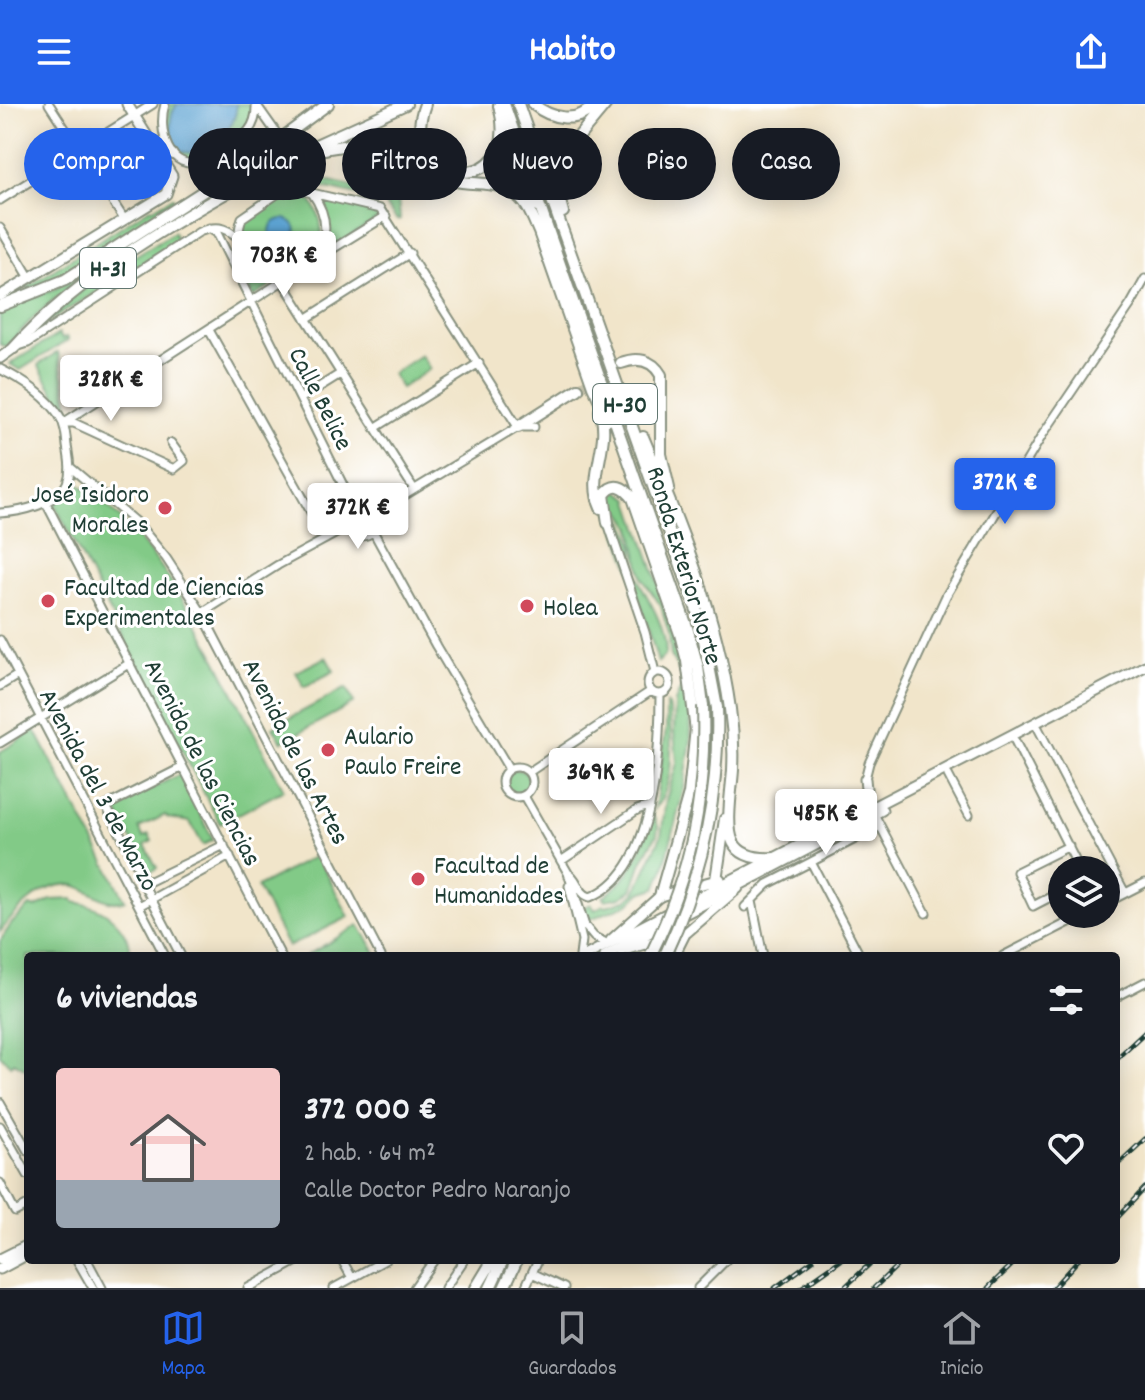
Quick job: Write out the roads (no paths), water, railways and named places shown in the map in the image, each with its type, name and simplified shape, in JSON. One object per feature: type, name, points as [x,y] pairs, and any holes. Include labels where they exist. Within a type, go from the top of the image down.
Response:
[{"type":"highway","points":[[297,124],[317,104]]},
{"type":"highway","points":[[289,128],[328,104]]},
{"type":"highway","points":[[326,142],[406,104]]},
{"type":"highway","points":[[425,104],[418,131],[421,145],[440,167],[469,173],[493,161],[502,140],[501,108]]},
{"type":"highway","name":"Ronda Exterior Norte","points":[[518,104],[700,619],[717,708],[717,773],[705,850],[670,952]]},
{"type":"highway","points":[[533,104],[545,114],[574,118],[595,104]]},
{"type":"highway","points":[[581,283],[560,203],[559,182],[562,165],[573,140],[606,104]]},
{"type":"highway","points":[[501,108],[539,232],[603,418],[604,434],[595,484],[597,500],[608,523]]},
{"type":"highway","name":"Ronda Exterior Norte","points":[[501,108],[640,489],[698,667],[703,706],[704,775],[692,850],[680,889],[651,951]]},
{"type":"highway","points":[[326,147],[361,145],[380,148],[455,181],[495,184],[508,189],[529,210],[539,232]]},
{"type":"highway","name":"H-31","points":[[0,306],[65,280],[190,200]]},
{"type":"highway","name":"H-31","points":[[14,348],[73,291],[215,200]]},
{"type":"highway","points":[[607,355],[677,521],[714,627],[732,728],[729,827],[732,841],[747,855],[775,858]]},
{"type":"highway","points":[[621,363],[639,359],[649,362],[661,375],[661,454],[677,521]]},
{"type":"highway","points":[[593,386],[640,489]]},
{"type":"highway","points":[[518,427],[578,389]]},
{"type":"highway","points":[[608,523],[604,495],[612,487],[619,486],[633,498],[680,634],[696,731]]},
{"type":"highway","points":[[660,896],[689,794],[696,731],[697,712],[687,627]]},
{"type":"highway","points":[[715,889],[732,786]]},
{"type":"highway","points":[[476,1288],[489,1264]]},
{"type":"highway","points":[[490,1288],[501,1264]]},
{"type":"highway","points":[[504,1288],[517,1264]]},
{"type":"main road","points":[[127,104],[142,128]]},
{"type":"main road","points":[[0,296],[156,200]]},
{"type":"main road","points":[[0,358],[14,348]]},
{"type":"main road","points":[[609,949],[637,942],[715,889],[740,880],[853,818],[870,813],[1015,741],[1030,728],[1145,666]]},
{"type":"main road","points":[[609,949],[612,937],[660,896],[700,883],[715,889],[740,880],[775,858],[842,831],[881,804],[968,758],[1145,673]]},
{"type":"main road","points":[[1087,703],[1105,687],[1131,680]]},
{"type":"main road","points":[[996,744],[1015,741]]},
{"type":"main road","points":[[920,783],[948,775],[968,758]]},
{"type":"main road","points":[[865,779],[870,813]]},
{"type":"main road","points":[[853,818],[862,801],[865,779]]},
{"type":"main road","points":[[867,798],[881,804]]},
{"type":"main road","points":[[609,949],[637,942],[651,951],[687,932],[712,911],[740,880]]},
{"type":"main road","points":[[712,911],[715,889]]},
{"type":"main road","points":[[637,942],[639,915]]},
{"type":"main road","points":[[0,1259],[24,1247]]},
{"type":"main road","points":[[0,1269],[24,1256]]},
{"type":"street","points":[[49,104],[64,128]]},
{"type":"street","points":[[115,128],[153,104]]},
{"type":"street","points":[[162,128],[165,104]]},
{"type":"street","points":[[256,104],[276,128]]},
{"type":"street","points":[[251,128],[255,122],[256,104]]},
{"type":"street","points":[[172,154],[188,162]]},
{"type":"street","points":[[0,200],[24,185]]},
{"type":"street","points":[[326,195],[364,203],[380,209],[386,216],[518,427]]},
{"type":"street","points":[[111,200],[124,219]]},
{"type":"street","points":[[229,257],[238,241],[242,218],[267,200]]},
{"type":"street","points":[[312,261],[323,241],[325,225],[322,210],[315,200]]},
{"type":"street","points":[[63,423],[386,216]]},
{"type":"street","points":[[0,228],[30,278]]},
{"type":"street","points":[[14,348],[28,343],[209,228],[224,228],[238,241],[250,261],[264,270],[280,273],[298,271]]},
{"type":"street","name":"Calle Belice","points":[[209,228],[217,233],[352,503]]},
{"type":"street","points":[[306,319],[410,253]]},
{"type":"street","points":[[865,779],[946,596],[1043,434],[1145,279]]},
{"type":"street","points":[[283,282],[414,489]]},
{"type":"street","points":[[209,330],[326,539]]},
{"type":"street","points":[[375,428],[479,363]]},
{"type":"street","points":[[0,369],[26,383],[57,412],[63,423],[70,467],[65,487],[45,501],[30,508],[0,513]]},
{"type":"street","points":[[300,399],[340,374]]},
{"type":"street","points":[[63,423],[74,423],[174,469],[184,461],[171,443]]},
{"type":"street","points":[[377,512],[518,427],[534,427]]},
{"type":"street","name":"Avenida de las Artes","points":[[70,467],[139,525],[166,558],[202,613],[379,952]]},
{"type":"street","name":"Avenida de las Ciencias","points":[[45,501],[279,952]]},
{"type":"street","points":[[368,502],[377,512],[378,522],[373,531],[359,536],[346,528],[344,514],[352,503],[368,502]]},
{"type":"street","points":[[608,523],[645,632],[655,672]]},
{"type":"street","points":[[202,613],[278,565],[346,528]]},
{"type":"street","points":[[373,531],[509,769]]},
{"type":"street","name":"Avenida del 3 de Marzo","points":[[0,640],[163,952]]},
{"type":"street","points":[[0,743],[130,663]]},
{"type":"street","points":[[651,691],[648,681],[655,672]]},
{"type":"street","points":[[651,691],[660,694],[669,689],[670,679],[665,673],[655,672]]},
{"type":"street","points":[[0,686],[18,675]]},
{"type":"street","points":[[529,772],[651,691]]},
{"type":"street","points":[[564,867],[587,897],[596,895],[613,883],[638,848],[649,806],[659,739],[660,694]]},
{"type":"street","points":[[1030,728],[1125,893]]},
{"type":"street","points":[[1015,741],[1074,856]]},
{"type":"street","points":[[179,952],[106,806],[183,767]]},
{"type":"street","points":[[519,767],[529,772],[532,786],[524,796],[514,797],[504,790],[502,779],[509,769],[519,767]]},
{"type":"street","points":[[948,775],[969,815]]},
{"type":"street","points":[[524,796],[564,867],[585,926],[609,949]]},
{"type":"street","points":[[564,867],[649,806]]},
{"type":"street","points":[[870,813],[926,913]]},
{"type":"street","points":[[745,907],[768,884],[880,826]]},
{"type":"street","points":[[146,883],[224,845]]},
{"type":"street","points":[[1049,856],[1069,846]]},
{"type":"street","points":[[139,906],[230,856]]},
{"type":"street","points":[[1048,856],[1017,872],[1033,906],[1048,898]]},
{"type":"street","points":[[811,862],[858,952]]},
{"type":"street","points":[[564,867],[582,940],[582,952]]},
{"type":"street","points":[[1120,896],[1145,883]]},
{"type":"street","points":[[752,901],[762,952]]},
{"type":"street","points":[[1011,952],[1058,928]]},
{"type":"street","points":[[671,952],[687,932]]},
{"type":"street","points":[[1120,995],[1145,982]]},
{"type":"street","points":[[0,1102],[24,1144]]},
{"type":"street","points":[[0,1126],[24,1168]]},
{"type":"street","points":[[0,1183],[15,1212],[24,1207]]},
{"type":"street","points":[[79,1264],[93,1288]]},
{"type":"street","points":[[89,1264],[102,1288]]},
{"type":"street","points":[[248,1288],[284,1264]]},
{"type":"street","points":[[344,1264],[352,1278]]},
{"type":"street","points":[[334,1288],[378,1264]]},
{"type":"street","points":[[414,1288],[431,1264]]},
{"type":"street","points":[[445,1288],[461,1264]]},
{"type":"street","points":[[525,1288],[536,1264]]},
{"type":"street","points":[[698,1288],[722,1264]]},
{"type":"street","points":[[532,1273],[564,1288]]},
{"type":"water","points":[[177,104],[236,104],[235,115],[228,128],[188,128],[188,152],[177,147],[172,136],[170,126]]},
{"type":"water","points":[[283,219],[292,223],[296,232],[292,241],[283,245],[274,241],[270,232],[274,223]]},
{"type":"tunnel","points":[[578,389],[616,366]]},
{"type":"railway","points":[[1120,1055],[1145,1032]]},
{"type":"railway","points":[[1120,1162],[1145,1139]]},
{"type":"railway","points":[[1120,1215],[1145,1188]]},
{"type":"railway","points":[[775,1288],[808,1264]]},
{"type":"railway","points":[[801,1288],[835,1264]]},
{"type":"railway","points":[[844,1288],[870,1264]]},
{"type":"railway","points":[[874,1288],[899,1264]]},
{"type":"railway","points":[[988,1288],[1013,1264]]},
{"type":"railway","points":[[1053,1288],[1074,1264]]},
{"type":"place","name":"José Isidoro Morales","points":[[165,508]]},
{"type":"place","name":"Facultad de Ciencias Experimentales","points":[[48,601]]},
{"type":"place","name":"Holea","points":[[527,606]]},
{"type":"place","name":"Aulario Paulo Freire","points":[[328,750]]},
{"type":"place","name":"Facultad de Humanidades","points":[[418,879]]}]
